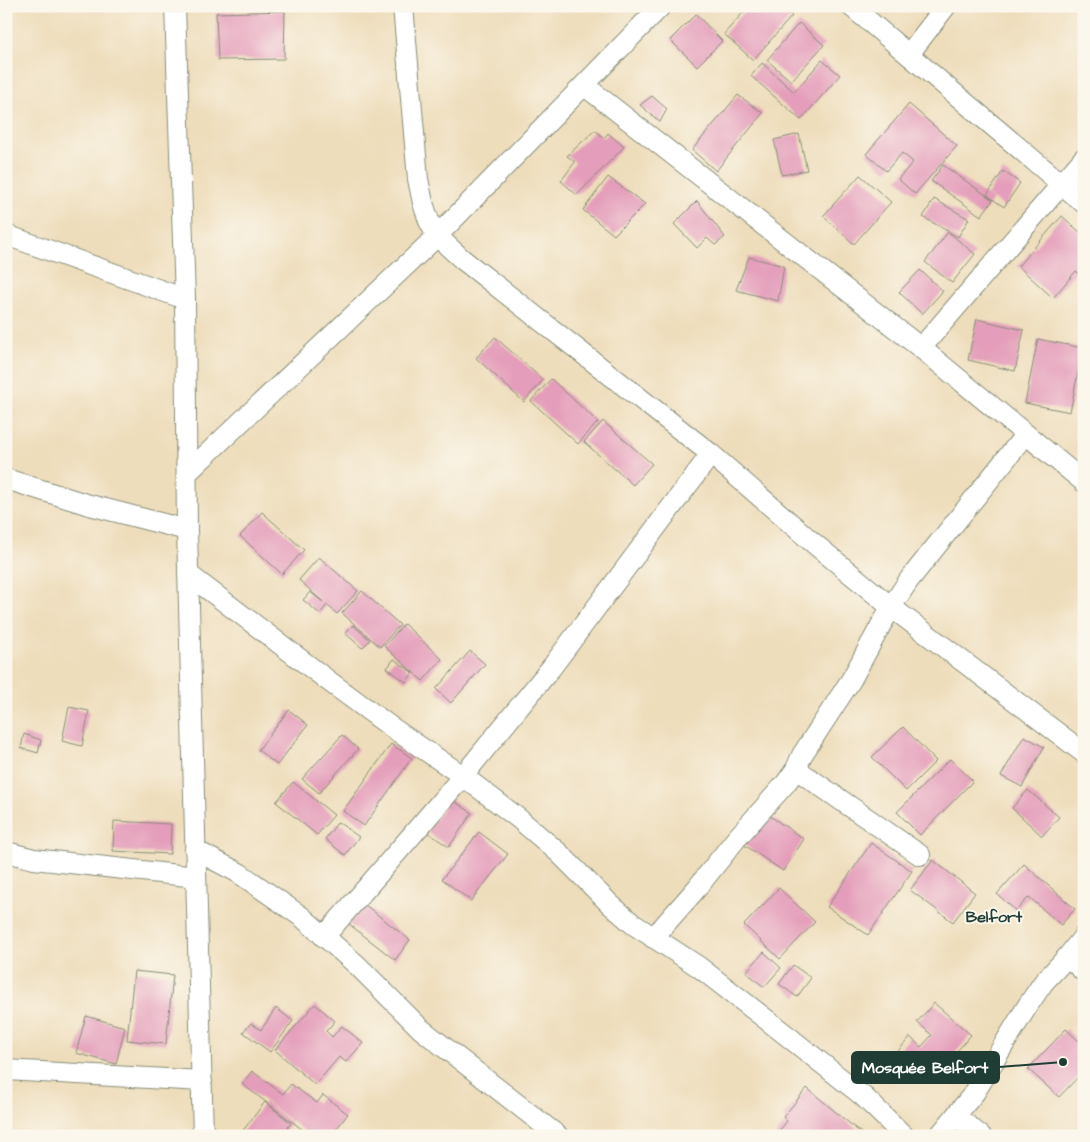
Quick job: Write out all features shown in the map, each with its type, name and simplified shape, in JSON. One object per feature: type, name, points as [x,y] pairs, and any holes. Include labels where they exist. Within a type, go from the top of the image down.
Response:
[{"type":"street","points":[[175,6],[185,299],[187,530],[203,1136]]},
{"type":"street","points":[[403,6],[418,179],[429,221],[437,236],[462,259],[711,454],[811,541],[891,607],[1084,753]]},
{"type":"street","points":[[187,473],[437,236],[661,6]]},
{"type":"street","points":[[851,6],[1084,203]]},
{"type":"street","points":[[909,54],[946,6]]},
{"type":"street","points":[[584,86],[921,348],[1084,482]]},
{"type":"street","points":[[921,348],[1084,158]]},
{"type":"street","points":[[6,235],[185,299]]},
{"type":"street","points":[[653,938],[786,783],[854,675],[891,607],[909,580],[1026,434]]},
{"type":"street","points":[[324,937],[463,776],[551,668],[711,454]]},
{"type":"street","points":[[7,482],[187,530]]},
{"type":"street","points":[[188,574],[391,727],[463,776],[518,818],[559,853],[611,905],[633,924],[699,967],[790,1038],[864,1097],[904,1136]]},
{"type":"street","points":[[796,769],[920,855]]},
{"type":"street","points":[[195,850],[239,874],[283,902],[357,965],[421,1029],[558,1136]]},
{"type":"street","points":[[6,852],[34,859],[196,877]]},
{"type":"street","points":[[940,1136],[975,1092],[1038,990],[1084,936]]},
{"type":"street","points":[[1068,956],[1084,972]]},
{"type":"street","points":[[6,1070],[202,1081]]},
{"type":"street","points":[[956,1116],[981,1136]]},
{"type":"building","points":[[749,6],[782,6],[792,16],[753,60],[724,34]]},
{"type":"building","points":[[285,11],[284,59],[218,60],[216,13]]},
{"type":"building","points":[[696,14],[722,41],[697,66],[670,40]]},
{"type":"building","points":[[799,23],[824,45],[791,81],[767,60]]},
{"type":"building","points":[[822,60],[840,75],[801,120],[751,76],[762,63],[794,92]]},
{"type":"building","points":[[738,95],[763,113],[716,171],[692,150]]},
{"type":"building","points":[[652,96],[667,109],[660,122],[640,105]]},
{"type":"building","points":[[909,104],[957,146],[915,194],[898,179],[913,162],[902,153],[886,171],[866,154]]},
{"type":"building","points":[[595,130],[604,138],[608,133],[624,147],[577,195],[561,181],[575,162],[567,156]]},
{"type":"building","points":[[799,134],[807,170],[782,175],[774,140]]},
{"type":"building","points":[[943,165],[993,200],[981,216],[931,181]]},
{"type":"building","points":[[1003,171],[1020,183],[1004,207],[987,195]]},
{"type":"building","points":[[860,175],[891,202],[854,244],[823,216]]},
{"type":"building","points":[[608,177],[645,204],[614,235],[583,210]]},
{"type":"building","points":[[934,199],[969,219],[958,237],[923,217]]},
{"type":"building","points":[[697,201],[725,237],[715,245],[707,238],[697,248],[674,224]]},
{"type":"building","points":[[1062,216],[1084,236],[1084,278],[1076,271],[1053,298],[1018,266]]},
{"type":"building","points":[[948,232],[975,254],[952,283],[925,262]]},
{"type":"building","points":[[749,257],[784,266],[778,301],[736,290]]},
{"type":"building","points":[[920,270],[943,291],[922,314],[899,292]]},
{"type":"building","points":[[977,319],[1024,330],[1015,371],[968,360]]},
{"type":"building","points":[[495,337],[543,380],[524,402],[476,358]]},
{"type":"building","points":[[1038,339],[1083,348],[1070,412],[1025,403]]},
{"type":"building","points":[[551,379],[598,422],[578,444],[531,401]]},
{"type":"building","points":[[603,421],[652,464],[633,485],[584,442]]},
{"type":"building","points":[[262,512],[304,550],[282,574],[240,536]]},
{"type":"building","points":[[319,557],[358,591],[337,614],[327,605],[320,614],[303,600],[310,592],[323,602],[299,580]]},
{"type":"building","points":[[362,591],[400,625],[380,647],[342,613]]},
{"type":"building","points":[[404,624],[442,659],[423,681],[384,646]]},
{"type":"building","points":[[353,625],[370,640],[362,648],[345,633]]},
{"type":"building","points":[[470,651],[485,664],[451,703],[436,689]]},
{"type":"building","points":[[394,659],[413,673],[406,682],[387,668]]},
{"type":"building","points":[[69,707],[89,711],[82,746],[62,741]]},
{"type":"building","points":[[289,710],[308,725],[277,765],[258,750]]},
{"type":"building","points":[[903,727],[936,761],[906,791],[872,757]]},
{"type":"building","points":[[24,734],[41,740],[38,753],[21,748]]},
{"type":"building","points":[[342,735],[358,749],[319,793],[302,779]]},
{"type":"building","points":[[1024,736],[1044,747],[1022,787],[1001,776]]},
{"type":"building","points":[[391,744],[412,758],[364,826],[343,811]]},
{"type":"building","points":[[950,759],[973,781],[920,835],[897,812]]},
{"type":"building","points":[[293,782],[334,815],[317,835],[276,802]]},
{"type":"building","points":[[1028,790],[1059,817],[1042,836],[1012,808]]},
{"type":"building","points":[[450,798],[472,813],[449,847],[427,832]]},
{"type":"building","points":[[764,812],[804,839],[783,871],[743,844]]},
{"type":"building","points":[[114,821],[171,824],[170,854],[113,851]]},
{"type":"building","points":[[338,822],[359,837],[345,855],[325,839]]},
{"type":"building","points":[[479,832],[508,854],[471,901],[442,879]]},
{"type":"building","points":[[871,843],[912,871],[868,935],[827,907]]},
{"type":"building","points":[[933,860],[975,893],[953,922],[910,890]]},
{"type":"building","points":[[1024,864],[1075,909],[1061,925],[1029,897],[1016,911],[997,894]]},
{"type":"building","points":[[779,888],[815,922],[780,959],[744,925]]},
{"type":"building","points":[[364,904],[410,940],[395,960],[349,924]]},
{"type":"building","points":[[764,952],[781,968],[764,987],[746,972]]},
{"type":"building","points":[[793,965],[811,978],[797,997],[779,984]]},
{"type":"building","points":[[134,971],[173,975],[166,1044],[127,1040]]},
{"type":"building","points":[[934,1003],[971,1035],[930,1082],[912,1066],[909,1070],[893,1057],[910,1037],[921,1047],[932,1035],[917,1022]]},
{"type":"building","points":[[315,1004],[335,1021],[326,1031],[332,1037],[342,1026],[363,1043],[346,1062],[339,1057],[315,1085],[275,1050]]},
{"type":"building","points":[[276,1008],[293,1021],[270,1052],[243,1032],[251,1023],[261,1030]]},
{"type":"building","points":[[86,1016],[125,1027],[116,1064],[76,1053]]},
{"type":"building","points":[[1066,1029],[1084,1046],[1084,1071],[1059,1097],[1028,1069]]},
{"type":"building","points":[[252,1071],[283,1094],[291,1084],[317,1103],[323,1095],[348,1114],[331,1136],[311,1136],[242,1084]]},
{"type":"building","points":[[807,1088],[861,1133],[859,1136],[775,1136],[787,1121],[783,1117]]},
{"type":"building","points":[[265,1102],[291,1123],[282,1136],[245,1136],[241,1133]]},
{"type":"place","name":"Mosquée Belfort","points":[[1063,1062]]},
{"type":"district","name":"Belfort","points":[[994,916]]}]
